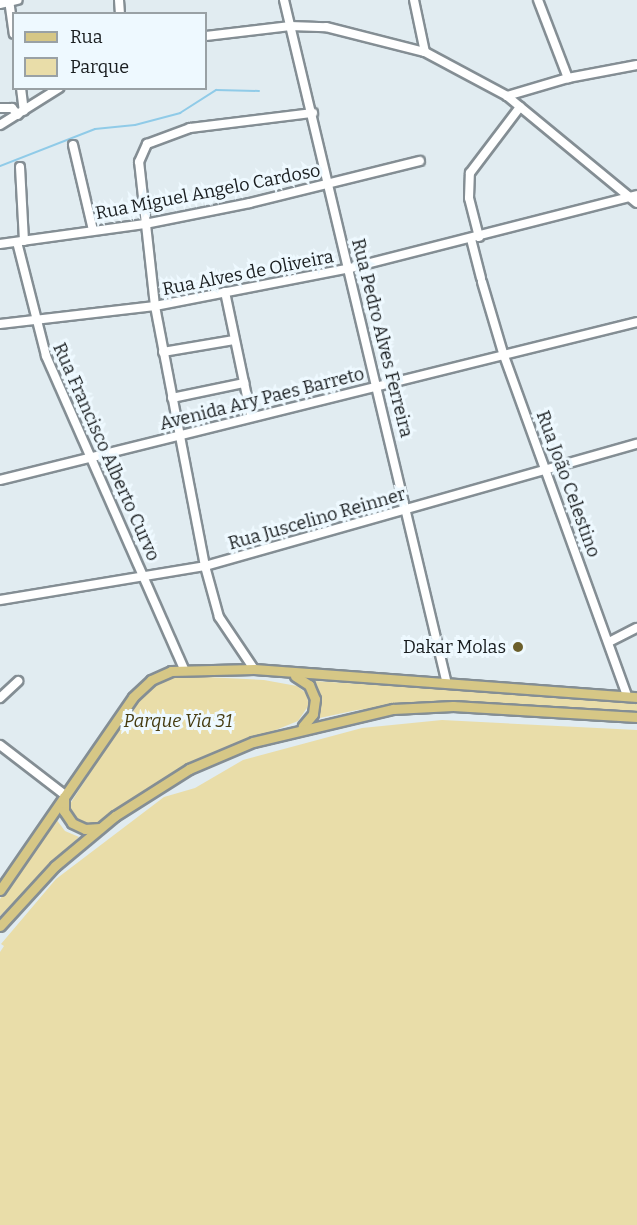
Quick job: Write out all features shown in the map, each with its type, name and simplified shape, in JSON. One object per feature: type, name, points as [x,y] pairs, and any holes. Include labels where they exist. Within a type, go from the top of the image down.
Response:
[{"type":"main road","points":[[0,890],[138,691],[158,676],[184,669],[254,669],[290,674],[632,696]]},
{"type":"main road","points":[[290,674],[308,683],[315,699],[311,718],[298,729]]},
{"type":"main road","points":[[0,926],[40,880],[102,827],[189,769],[298,729],[393,709],[453,706],[637,717]]},
{"type":"main road","points":[[65,795],[63,805],[71,821],[85,829],[102,827]]},
{"type":"street","points":[[0,4],[18,0]]},
{"type":"street","name":"Rua Pedro Alves Ferreira","points":[[284,0],[313,113],[326,184],[351,268],[447,684]]},
{"type":"street","points":[[414,0],[425,52]]},
{"type":"street","points":[[538,0],[568,78]]},
{"type":"street","points":[[9,1],[12,21]]},
{"type":"street","points":[[207,36],[290,26],[360,33],[425,52],[507,96],[634,196],[637,203]]},
{"type":"street","points":[[507,96],[568,78],[637,65]]},
{"type":"street","points":[[21,90],[21,113]]},
{"type":"street","points":[[0,125],[56,90]]},
{"type":"street","name":"Rua João Celestino","points":[[520,107],[470,173],[469,198],[481,280],[503,353],[609,642],[632,696]]},
{"type":"street","points":[[0,108],[12,108],[21,113]]},
{"type":"street","points":[[254,669],[219,617],[205,566],[155,306],[145,224],[141,150],[147,144],[190,128],[313,113]]},
{"type":"street","points":[[73,145],[93,230]]},
{"type":"street","name":"Rua Miguel Angelo Cardoso","points":[[0,244],[145,224],[420,161]]},
{"type":"street","name":"Rua Francisco Alberto Curvo","points":[[20,167],[20,242],[33,318],[45,356],[144,574],[184,669]]},
{"type":"street","name":"Rua Alves de Oliveira","points":[[0,324],[33,318],[155,306],[351,268],[634,196]]},
{"type":"street","points":[[225,292],[251,415]]},
{"type":"street","name":"Avenida Ary Paes Barreto","points":[[0,480],[251,415],[637,322]]},
{"type":"street","points":[[163,352],[234,340]]},
{"type":"street","points":[[172,398],[244,383]]},
{"type":"street","name":"Rua Juscelino Reinner","points":[[0,600],[144,574],[205,566],[637,444]]},
{"type":"street","points":[[609,642],[637,628]]},
{"type":"street","points":[[0,698],[18,681]]},
{"type":"street","points":[[0,745],[65,795]]},
{"type":"green space","name":"Parque Via 31","points":[[184,676],[264,680],[297,686],[306,693],[309,705],[298,721],[187,766],[97,823],[78,824],[68,807],[139,697],[166,678]]},
{"type":"green space","points":[[314,681],[637,701],[637,713],[434,702],[357,710],[315,719],[321,697]]},
{"type":"green space","points":[[442,720],[637,730],[637,1225],[0,1225],[0,952],[4,946],[1,944],[56,879],[164,797],[195,788],[243,760],[362,728]]},
{"type":"green space","points":[[56,819],[65,831],[79,837],[0,916],[0,899]]},
{"type":"waterway","points":[[0,166],[95,129],[135,125],[180,113],[216,90],[259,91]]},
{"type":"place","name":"Dakar Molas","points":[[518,647]]}]
